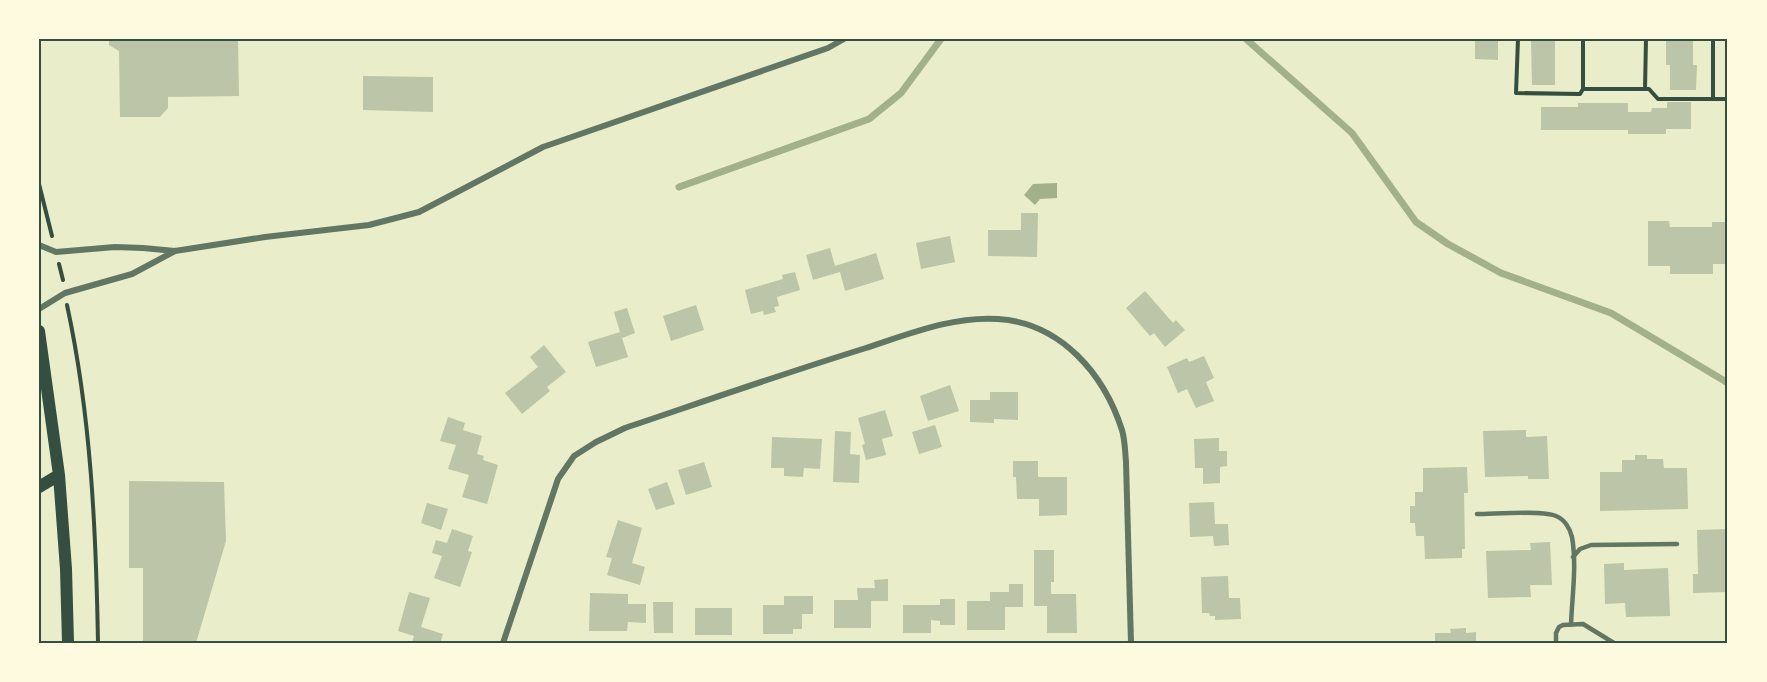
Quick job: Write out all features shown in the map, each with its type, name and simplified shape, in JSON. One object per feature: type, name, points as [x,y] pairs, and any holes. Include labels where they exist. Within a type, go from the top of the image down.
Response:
[{"type":"main road","points":[[39,331],[59,475],[66,569],[68,643]]},
{"type":"main road","points":[[39,488],[59,475]]},
{"type":"street","points":[[39,245],[56,252],[115,247],[175,251],[265,237],[369,225],[419,212],[543,147],[828,48],[844,39]]},
{"type":"street","points":[[39,309],[65,293],[132,274],[175,251]]},
{"type":"street","points":[[503,643],[558,479],[574,456],[625,428],[854,352],[936,326],[970,318],[1001,319],[1033,326],[1058,338],[1088,366],[1106,390],[1123,432],[1126,462],[1131,643]]},
{"type":"lane","points":[[1477,514],[1537,513],[1554,515],[1564,521],[1572,535],[1571,625]]},
{"type":"lane","points":[[1573,557],[1580,549],[1592,545],[1677,544]]},
{"type":"lane","points":[[1556,643],[1556,633],[1559,627],[1583,624],[1614,643]]},
{"type":"path","points":[[1518,39],[1516,93],[1580,94],[1583,89],[1583,39]]},
{"type":"path","points":[[1645,89],[1646,39]]},
{"type":"path","points":[[1713,39],[1713,99]]},
{"type":"path","points":[[1583,89],[1649,89],[1658,99],[1728,99]]},
{"type":"path","points":[[39,184],[53,241]]},
{"type":"path","points":[[58,261],[63,283]]},
{"type":"path","points":[[67,304],[79,361],[89,436],[97,561],[98,643]]},
{"type":"shaded area","points":[[1057,183],[1057,198],[1040,199],[1035,205],[1024,195],[1033,184]]},
{"type":"building","points":[[109,39],[238,39],[239,96],[168,97],[168,108],[160,117],[120,117],[119,51],[109,45]]},
{"type":"building","points":[[1475,39],[1498,39],[1498,60],[1475,59]]},
{"type":"building","points":[[1531,39],[1555,39],[1555,85],[1532,85]]},
{"type":"building","points":[[1666,39],[1693,39],[1693,65],[1697,65],[1696,90],[1670,90],[1670,65],[1666,65]]},
{"type":"building","points":[[363,76],[433,77],[433,112],[363,110]]},
{"type":"building","points":[[1667,102],[1691,102],[1691,129],[1666,129],[1666,134],[1628,134],[1628,130],[1541,130],[1541,107],[1578,107],[1578,103],[1628,103],[1628,112],[1651,112],[1652,108],[1667,108]]},
{"type":"building","points":[[1021,213],[1038,213],[1037,257],[988,256],[988,230],[1021,230]]},
{"type":"building","points":[[1648,221],[1669,221],[1670,227],[1712,227],[1712,222],[1728,222],[1728,264],[1713,264],[1713,274],[1670,274],[1670,266],[1648,266]]},
{"type":"building","points":[[950,236],[955,262],[921,269],[916,243]]},
{"type":"building","points":[[830,248],[835,266],[876,253],[884,279],[845,291],[840,272],[813,280],[806,255]]},
{"type":"building","points":[[795,272],[800,290],[777,297],[779,306],[774,307],[776,312],[764,315],[763,311],[751,314],[745,290],[783,279],[782,275]]},
{"type":"building","points":[[1145,291],[1173,323],[1176,320],[1185,330],[1165,347],[1154,333],[1150,336],[1126,308]]},
{"type":"building","points":[[696,305],[704,330],[671,341],[663,316]]},
{"type":"building","points":[[627,308],[635,333],[622,338],[628,357],[596,367],[588,342],[620,332],[614,312]]},
{"type":"building","points":[[544,345],[566,372],[547,387],[550,391],[522,414],[505,393],[538,367],[530,357]]},
{"type":"building","points":[[1204,356],[1214,378],[1206,382],[1214,401],[1196,408],[1187,389],[1178,393],[1167,367],[1187,358],[1189,362]]},
{"type":"building","points":[[950,385],[959,411],[928,421],[920,396]]},
{"type":"building","points":[[990,392],[1018,392],[1018,420],[994,419],[994,423],[970,422],[970,400],[990,400]]},
{"type":"building","points":[[885,410],[893,436],[882,439],[886,455],[866,460],[862,445],[865,444],[858,418]]},
{"type":"building","points":[[448,417],[465,423],[463,430],[482,436],[477,454],[484,456],[483,460],[498,465],[487,504],[462,497],[469,475],[448,469],[456,445],[440,441]]},
{"type":"building","points":[[935,425],[942,447],[919,454],[912,432]]},
{"type":"building","points":[[1526,430],[1526,437],[1547,436],[1549,479],[1528,479],[1528,476],[1485,477],[1483,431]]},
{"type":"building","points":[[835,431],[851,432],[850,454],[860,455],[859,483],[833,482]]},
{"type":"building","points":[[772,437],[822,439],[820,469],[804,468],[803,477],[784,476],[784,468],[771,468]]},
{"type":"building","points":[[1219,438],[1219,451],[1227,451],[1227,466],[1220,467],[1220,483],[1203,484],[1203,468],[1195,468],[1194,439]]},
{"type":"building","points":[[1635,455],[1647,455],[1647,459],[1663,459],[1664,468],[1687,468],[1688,509],[1600,511],[1600,472],[1622,472],[1622,460],[1635,460]]},
{"type":"building","points":[[1013,461],[1038,461],[1038,477],[1067,477],[1067,515],[1039,516],[1039,499],[1017,499]]},
{"type":"building","points":[[704,462],[712,487],[686,495],[678,470]]},
{"type":"building","points":[[1467,467],[1468,493],[1464,493],[1465,549],[1462,549],[1462,558],[1425,559],[1424,536],[1416,536],[1415,523],[1410,523],[1410,506],[1415,506],[1415,492],[1423,492],[1423,468]]},
{"type":"building","points":[[129,481],[224,482],[226,541],[196,643],[143,643],[143,568],[129,568]]},
{"type":"building","points":[[667,482],[675,504],[656,510],[648,489]]},
{"type":"building","points":[[1214,502],[1215,524],[1228,524],[1229,545],[1214,546],[1213,536],[1190,537],[1189,503]]},
{"type":"building","points":[[427,503],[448,509],[441,530],[421,523]]},
{"type":"building","points":[[618,520],[642,528],[632,563],[645,567],[640,585],[607,575],[612,558],[606,557]]},
{"type":"building","points":[[452,529],[473,536],[468,551],[472,552],[460,587],[434,578],[442,556],[432,553],[436,540],[447,543]]},
{"type":"building","points":[[1728,529],[1728,592],[1693,593],[1693,574],[1698,574],[1697,530]]},
{"type":"building","points":[[1550,542],[1552,585],[1530,585],[1531,597],[1488,598],[1486,551],[1531,550],[1530,543]]},
{"type":"building","points":[[1034,550],[1054,550],[1054,582],[1051,582],[1051,594],[1076,594],[1077,633],[1047,633],[1047,606],[1034,606]]},
{"type":"building","points":[[1624,563],[1624,570],[1668,568],[1670,616],[1626,617],[1625,603],[1605,604],[1604,564]]},
{"type":"building","points":[[1228,576],[1229,598],[1240,598],[1241,619],[1215,620],[1215,616],[1202,613],[1201,577]]},
{"type":"building","points":[[888,579],[888,601],[871,601],[871,628],[834,628],[834,600],[858,600],[857,588],[875,588],[874,580]]},
{"type":"building","points":[[1009,584],[1023,584],[1023,607],[1005,607],[1005,630],[967,630],[967,601],[990,601],[990,592],[1009,592]]},
{"type":"building","points":[[409,592],[430,598],[421,627],[443,634],[440,643],[412,643],[414,636],[398,631]]},
{"type":"building","points":[[590,593],[628,594],[628,604],[646,604],[646,623],[628,622],[627,631],[589,631]]},
{"type":"building","points":[[784,596],[813,596],[813,614],[802,614],[802,629],[793,629],[793,634],[763,634],[763,605],[784,605]]},
{"type":"building","points":[[940,599],[955,599],[955,625],[940,625],[940,621],[931,620],[931,633],[903,633],[903,605],[940,605]]},
{"type":"building","points":[[653,602],[673,602],[673,633],[654,633]]},
{"type":"building","points":[[695,608],[732,608],[732,635],[695,635]]},
{"type":"building","points":[[1466,628],[1466,633],[1476,632],[1476,643],[1435,643],[1435,633],[1451,633],[1450,629]]},
{"type":"waterway","points":[[679,187],[869,119],[901,93],[941,39]]},
{"type":"waterway","points":[[1246,39],[1352,133],[1416,222],[1448,244],[1501,273],[1611,313],[1728,383]]}]
